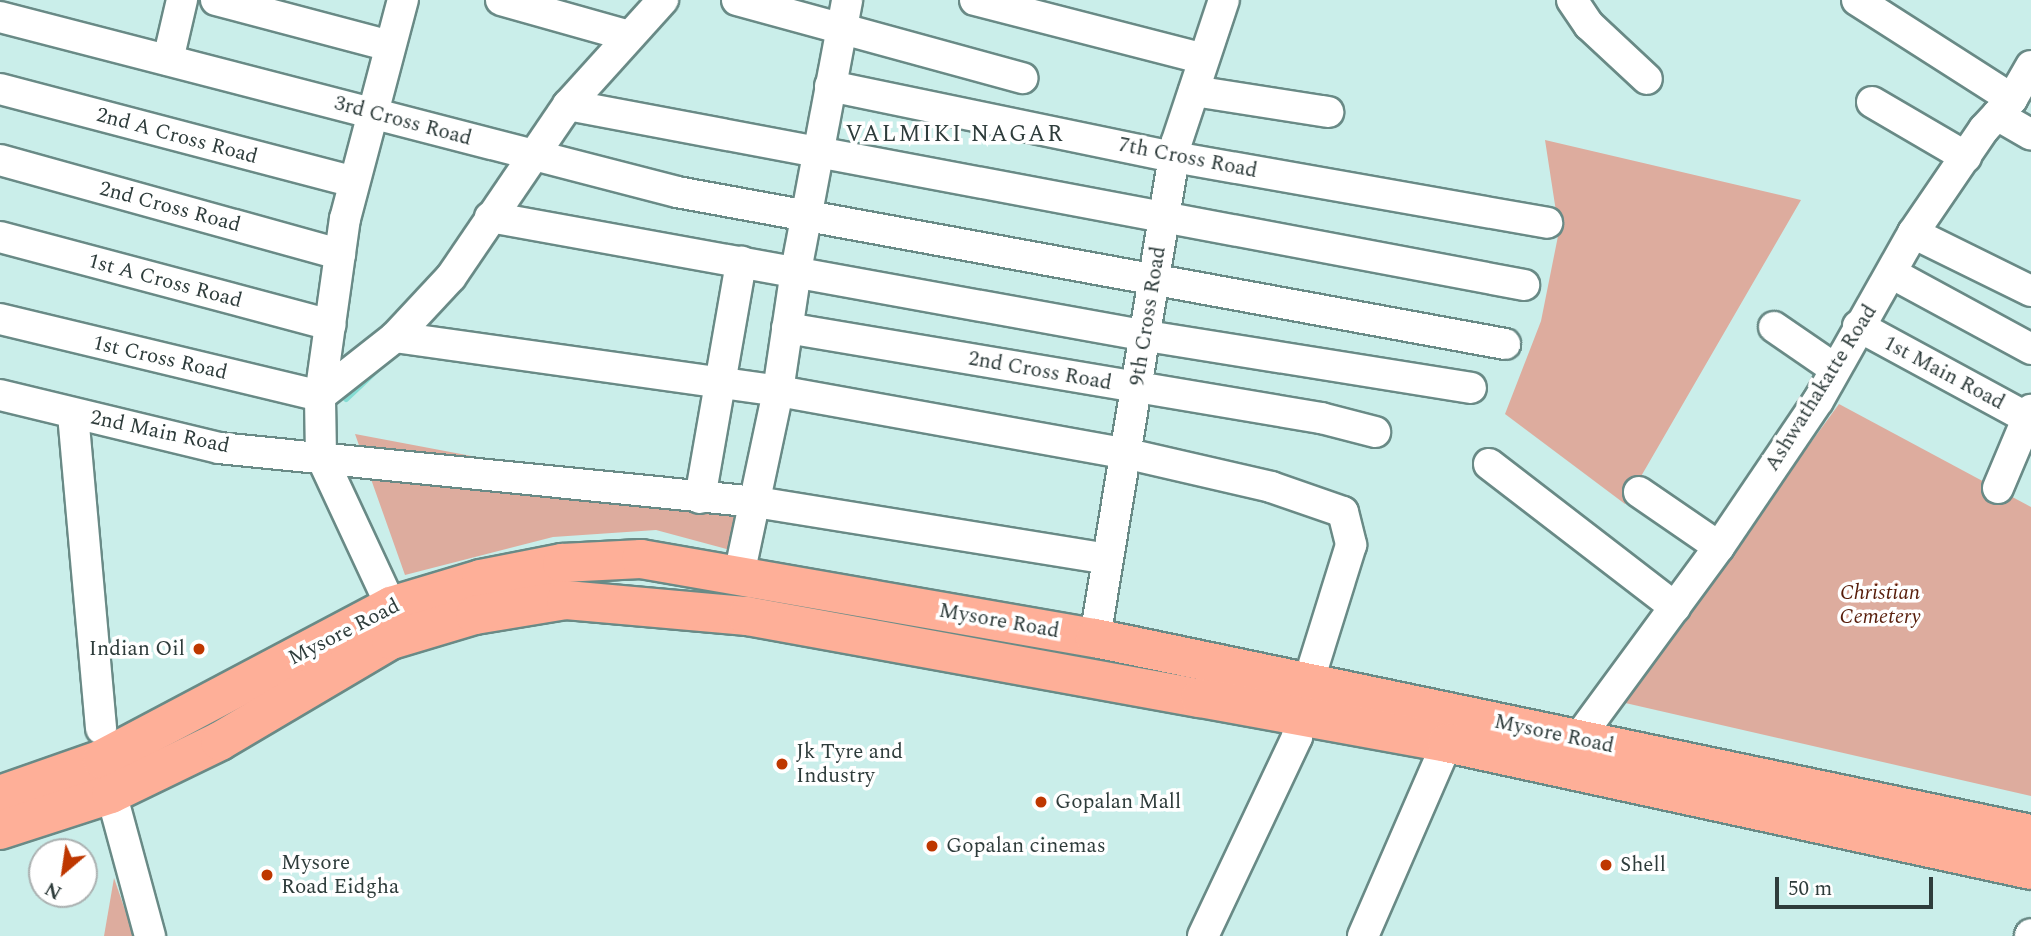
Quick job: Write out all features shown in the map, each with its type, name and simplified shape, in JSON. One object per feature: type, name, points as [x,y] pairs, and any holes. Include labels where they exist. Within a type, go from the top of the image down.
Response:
[{"type":"highway","name":"Mysore Road","points":[[0,830],[105,761],[391,606],[481,579],[562,564],[641,559],[1095,638],[1308,680],[1567,753],[2031,870]]},
{"type":"highway","name":"Mysore Road","points":[[0,795],[105,761],[220,741],[391,640],[475,615],[566,600],[747,616],[1447,743],[1567,753],[2031,834]]},
{"type":"street","points":[[168,60],[182,0]]},
{"type":"street","points":[[216,0],[390,46]]},
{"type":"street","points":[[391,606],[321,456],[320,396],[340,254],[354,182],[403,0]]},
{"type":"street","points":[[501,0],[629,36]]},
{"type":"street","points":[[320,396],[395,337],[451,277],[496,218],[533,155],[568,105],[663,0]]},
{"type":"street","points":[[737,0],[844,13],[1023,78]]},
{"type":"street","points":[[975,0],[1204,59]]},
{"type":"street","points":[[1572,0],[1589,25],[1647,79]]},
{"type":"street","points":[[1857,0],[2005,107],[2031,135]]},
{"type":"street","name":"9th Cross Road","points":[[1095,638],[1124,453],[1147,336],[1174,157],[1222,1]]},
{"type":"street","points":[[739,575],[778,391],[796,271],[809,214],[817,151],[844,13]]},
{"type":"street","name":"3rd Cross Road","points":[[0,17],[677,192],[1156,277],[1505,344]]},
{"type":"street","name":"Ashwathakatte Road","points":[[1567,753],[1719,547],[1835,369],[1858,326],[1893,274],[1913,233],[2005,107],[2031,66]]},
{"type":"street","name":"7th Cross Road","points":[[830,86],[1174,157],[1547,223]]},
{"type":"street","name":"2nd A Cross Road","points":[[0,89],[354,182]]},
{"type":"street","points":[[1194,91],[1328,112]]},
{"type":"street","points":[[1872,102],[1966,157]]},
{"type":"street","points":[[568,105],[1524,285]]},
{"type":"street","name":"2nd Cross Road","points":[[0,160],[340,254]]},
{"type":"street","points":[[496,218],[1147,336],[1471,388]]},
{"type":"street","points":[[1913,233],[2031,291]]},
{"type":"street","name":"1st A Cross Road","points":[[0,237],[330,325]]},
{"type":"street","points":[[701,498],[741,262]]},
{"type":"street","points":[[1893,274],[2031,349]]},
{"type":"street","name":"1st Cross Road","points":[[0,319],[320,396]]},
{"type":"street","name":"1st Main Road","points":[[1858,326],[2030,416]]},
{"type":"street","points":[[1774,327],[1835,369]]},
{"type":"street","name":"2nd Cross Road","points":[[787,328],[1321,418],[1375,432]]},
{"type":"street","points":[[395,337],[778,391],[1124,453],[1271,487],[1343,512],[1350,545],[1308,680]]},
{"type":"street","name":"2nd Main Road","points":[[0,395],[219,448],[321,456],[756,502],[1107,559]]},
{"type":"street","points":[[73,414],[105,761],[150,936]]},
{"type":"street","points":[[1998,488],[2030,416]]},
{"type":"street","points":[[1489,464],[1675,607]]},
{"type":"street","points":[[1639,492],[1719,547]]},
{"type":"street","points":[[1203,936],[1297,737],[1300,717]]},
{"type":"street","points":[[1363,936],[1447,743]]},
{"type":"green space","points":[[1545,140],[1801,200],[1625,504],[1505,414],[1541,321],[1559,231]]},
{"type":"green space","name":"Christian Cemetery","points":[[1839,404],[2031,507],[2031,796],[1621,702]]},
{"type":"green space","points":[[355,434],[746,508],[734,551],[656,530],[553,537],[405,575]]},
{"type":"green space","points":[[114,878],[134,936],[104,936]]},
{"type":"waterway","points":[[346,399],[380,367]]},
{"type":"place","name":"Indian Oil","points":[[199,649]]},
{"type":"place","name":"Jk Tyre and Industry","points":[[782,764]]},
{"type":"place","name":"Gopalan Mall","points":[[1041,802]]},
{"type":"place","name":"Gopalan cinemas","points":[[932,846]]},
{"type":"place","name":"Shell","points":[[1606,865]]},
{"type":"place","name":"Mysore Road Eidgha","points":[[267,875]]},
{"type":"district","name":"VALMIKI NAGAR","points":[[955,135]]}]
